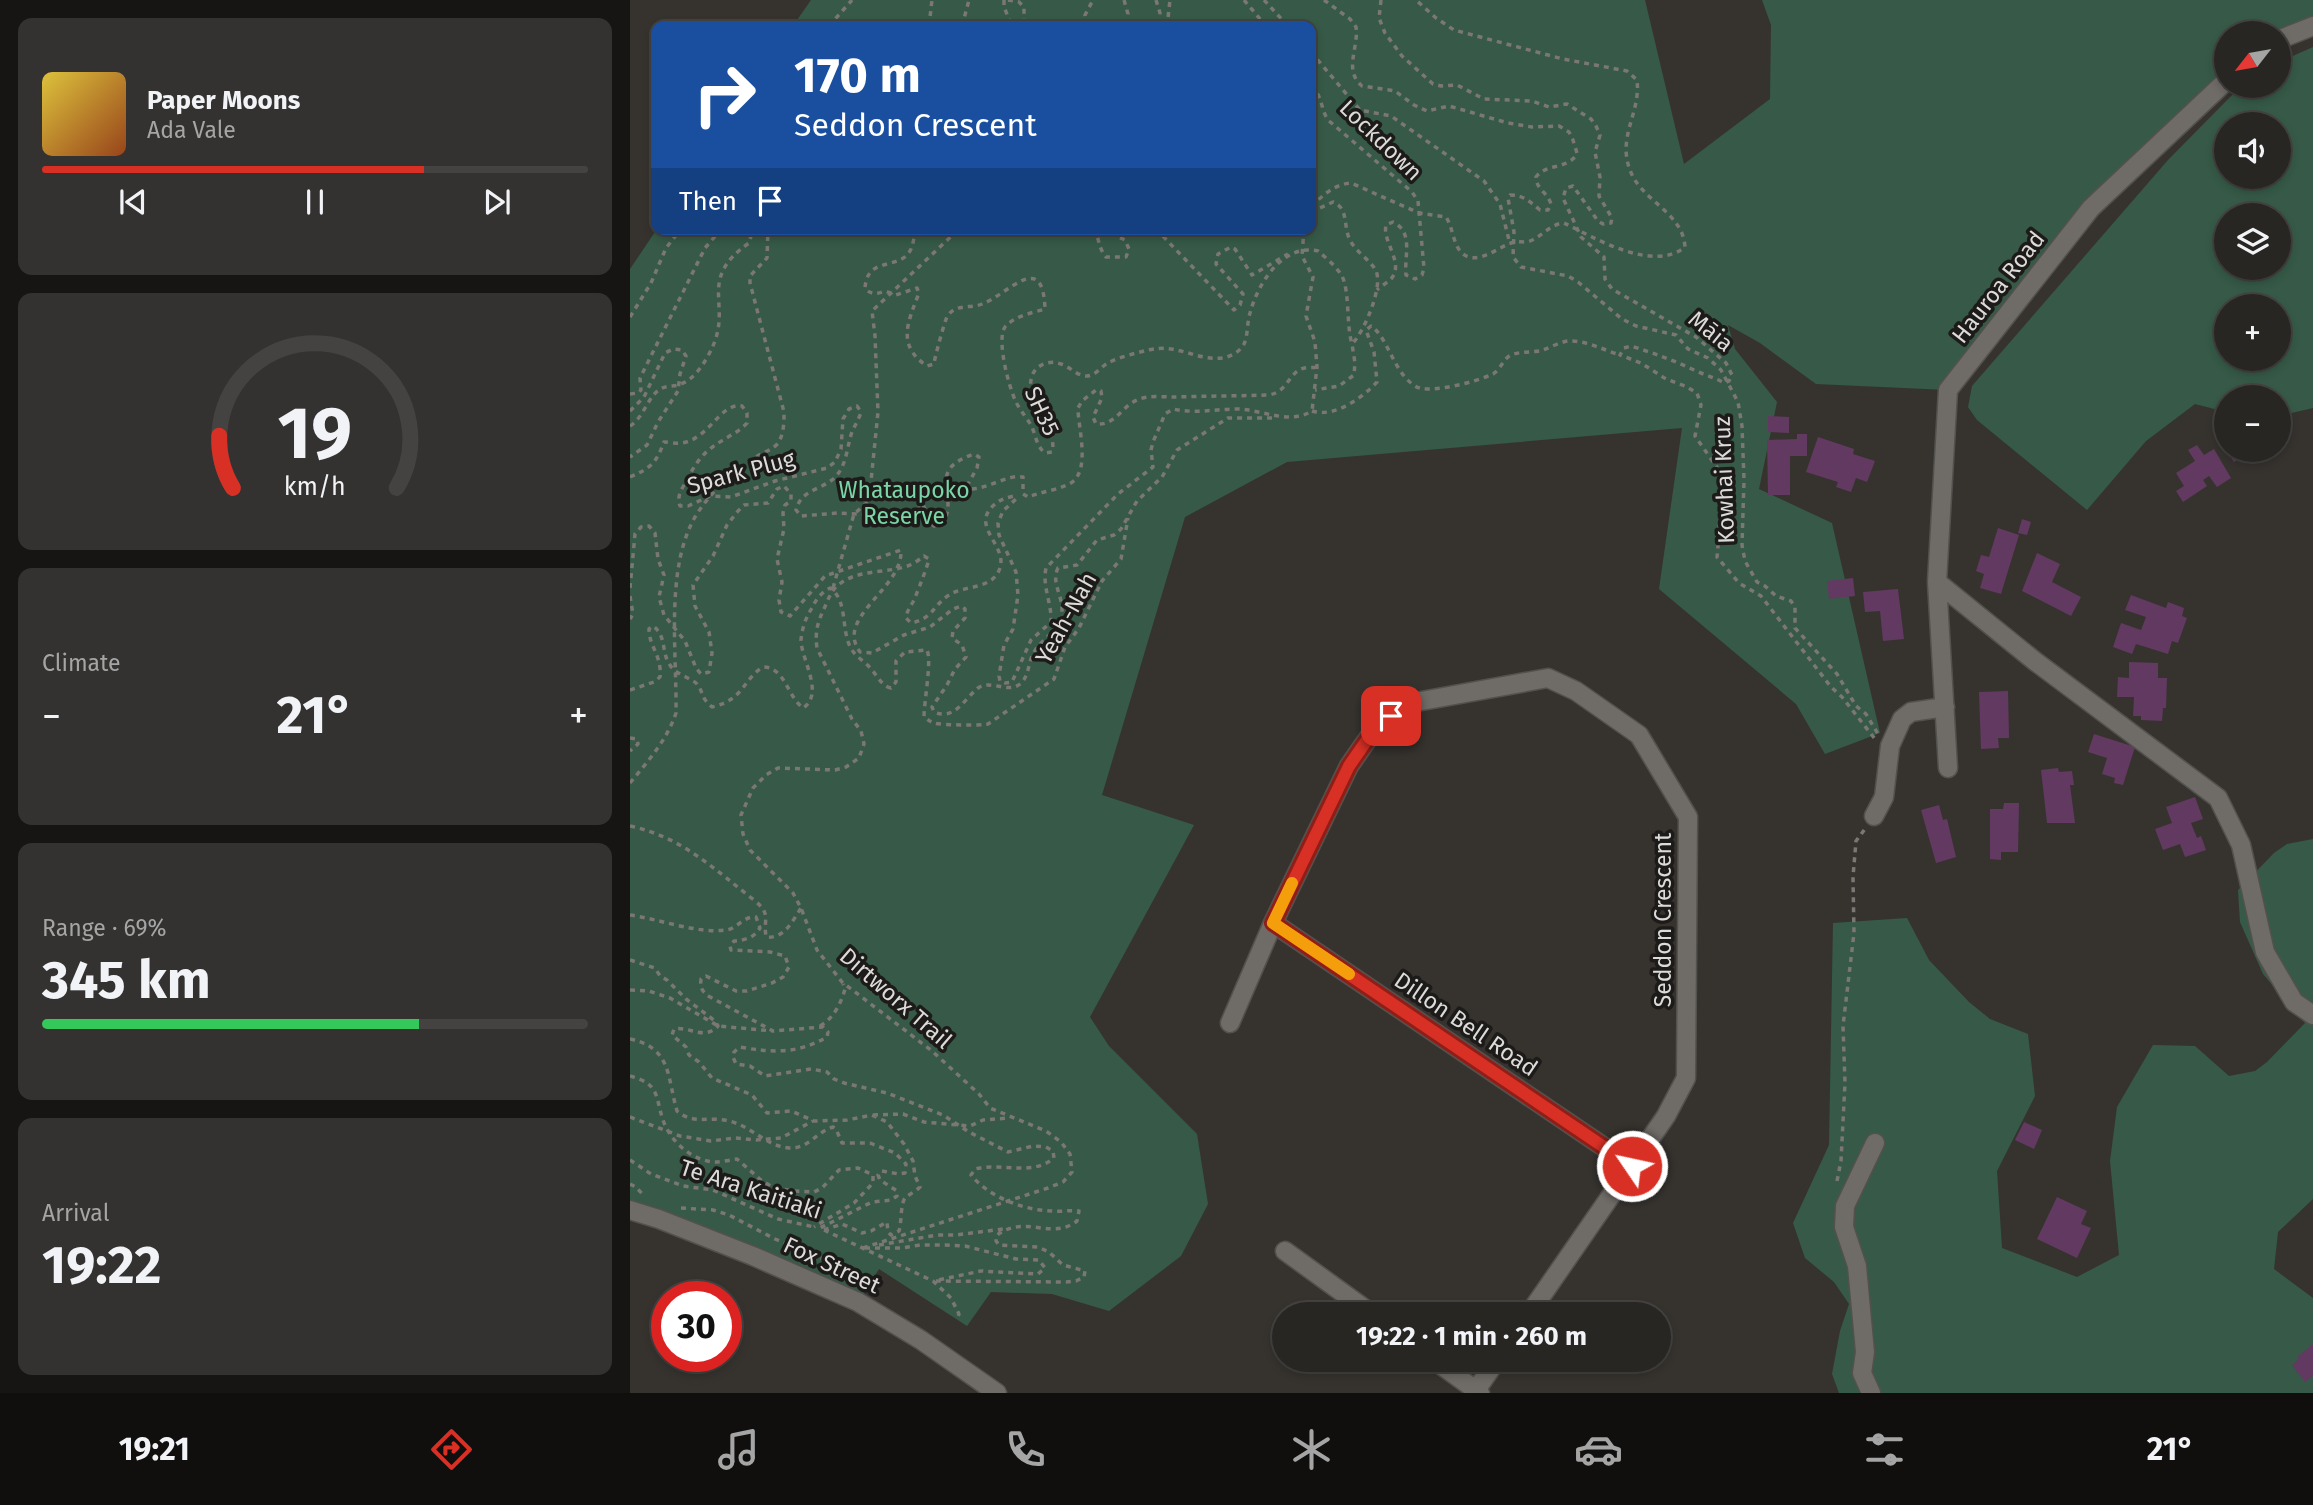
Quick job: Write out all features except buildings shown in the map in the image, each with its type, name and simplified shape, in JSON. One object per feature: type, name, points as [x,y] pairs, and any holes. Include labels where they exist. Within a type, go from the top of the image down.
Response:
[{"type":"street","points":[[2291,35],[2313,26]]},
{"type":"street","name":"Hauroa Road","points":[[1948,768],[1937,582],[1948,390],[2091,208],[2214,92]]},
{"type":"street","points":[[1937,582],[2036,662],[2218,798],[2241,845],[2265,952],[2294,1002],[2313,1015]]},
{"type":"street","name":"Seddon Crescent","points":[[1230,1023],[1273,923],[1349,766],[1376,727],[1405,704],[1548,678],[1576,691],[1639,735],[1688,817],[1686,1078],[1666,1116],[1537,1302]]},
{"type":"street","points":[[1874,816],[1884,797],[1889,753],[1902,719],[1911,712],[1945,707]]},
{"type":"street","name":"Dillon Bell Road","points":[[1273,923],[1632,1166]]},
{"type":"street","points":[[1871,1393],[1862,1373],[1866,1352],[1857,1266],[1844,1227],[1845,1206],[1875,1143]]},
{"type":"street","name":"Fox Street","points":[[630,1210],[764,1260],[858,1302],[922,1340],[997,1393]]},
{"type":"street","points":[[1285,1251],[1355,1302]]},
{"type":"street","points":[[1450,1372],[1478,1392],[1490,1372]]},
{"type":"path","points":[[833,21],[852,0]]},
{"type":"path","points":[[930,21],[932,0]]},
{"type":"path","points":[[963,21],[969,0]]},
{"type":"path","points":[[1010,21],[1004,7],[1006,0],[1019,2],[1024,7],[1024,21]]},
{"type":"path","points":[[1086,21],[1085,15],[1093,0]]},
{"type":"path","points":[[1125,0],[1127,21]]},
{"type":"path","points":[[1156,0],[1159,21]]},
{"type":"path","points":[[1166,21],[1170,0]]},
{"type":"path","points":[[1244,0],[1262,21]]},
{"type":"path","points":[[1264,0],[1283,21]]},
{"type":"path","name":"Kowhai Kruz","points":[[1324,0],[1350,19],[1356,27],[1353,74],[1362,86],[1395,91],[1427,111],[1449,106],[1508,123],[1532,127],[1559,126],[1569,132],[1576,147],[1575,157],[1564,164],[1541,170],[1535,177],[1537,185],[1550,200],[1548,210],[1540,210],[1530,200],[1517,195],[1510,195],[1508,198],[1514,232],[1513,257],[1521,267],[1568,276],[1622,319],[1636,326],[1676,335],[1693,353],[1708,358],[1721,370],[1738,402],[1742,426],[1742,545],[1752,577],[1776,596],[1791,601],[1795,607],[1795,628],[1837,674],[1856,706],[1871,721],[1889,753]]},
{"type":"path","name":"Māia","points":[[1381,0],[1379,18],[1385,33],[1402,56],[1433,84],[1457,85],[1485,99],[1532,101],[1549,107],[1567,104],[1591,119],[1600,135],[1595,152],[1600,177],[1599,196],[1612,218],[1611,223],[1603,224],[1598,221],[1573,186],[1566,188],[1563,198],[1587,245],[1604,257],[1605,279],[1612,289],[1696,337],[1726,363],[1731,376],[1729,381],[1724,383],[1678,360],[1631,346],[1624,348],[1620,355]]},
{"type":"path","points":[[1316,202],[1329,191],[1350,183],[1419,214],[1446,217],[1459,250],[1470,257],[1487,255],[1512,243],[1533,240],[1558,223],[1578,229],[1605,244],[1647,255],[1670,255],[1685,247],[1684,233],[1676,222],[1630,172],[1625,138],[1637,101],[1637,80],[1627,71],[1563,59],[1454,30],[1416,0]]},
{"type":"path","points":[[1316,58],[1360,110],[1391,116],[1484,181],[1500,204],[1512,243]]},
{"type":"path","name":"Lockdown","points":[[1316,92],[1321,97],[1328,120],[1412,192],[1418,201],[1424,268],[1422,275],[1415,279],[1406,275],[1406,239],[1404,232],[1393,222],[1387,225],[1385,230],[1394,257],[1395,271],[1377,290]]},
{"type":"path","points":[[1316,210],[1333,202],[1340,205],[1349,238],[1377,273],[1377,290],[1358,337],[1352,344]]},
{"type":"path","points":[[630,317],[651,283],[666,248],[676,235]]},
{"type":"path","points":[[630,394],[638,394],[641,390],[640,378],[705,247],[716,235]]},
{"type":"path","points":[[630,426],[639,420],[654,395],[661,389],[679,385],[692,377],[713,347],[720,320],[718,293],[723,270],[734,253],[749,243],[751,235]]},
{"type":"path","points":[[630,783],[671,729],[676,713],[676,580],[682,546],[695,518],[710,496],[738,470],[777,444],[785,425],[784,412],[750,283],[750,276],[767,258],[768,235]]},
{"type":"path","name":"SH35","points":[[915,235],[908,255],[877,268],[865,280],[865,289],[870,293],[885,291],[896,295],[917,288],[919,293],[909,316],[907,337],[911,350],[918,360],[927,366],[934,364],[947,317],[954,309],[991,301],[1028,277],[1034,278],[1040,284],[1045,309],[1013,320],[1004,328],[1001,336],[1012,392],[1034,432],[1039,449],[1045,453],[1052,452],[1054,442],[1050,432],[1051,424],[1046,421],[1041,405],[1030,386],[1032,374],[1039,365],[1051,361],[1064,364],[1084,376],[1093,374],[1108,363],[1147,350],[1166,347],[1200,356],[1230,356],[1245,343],[1250,312],[1257,292],[1268,275],[1287,257],[1301,249]]},
{"type":"path","points":[[832,591],[854,514],[869,501],[878,412],[872,311],[952,235]]},
{"type":"path","points":[[1096,235],[1101,251],[1107,257],[1126,257],[1129,249],[1125,240],[1115,235]]},
{"type":"path","points":[[1162,235],[1234,310],[1240,305],[1243,294],[1216,264],[1218,254],[1226,248],[1235,249],[1252,275],[1292,251],[1318,250],[1342,276],[1356,363],[1354,375],[1339,386],[1315,390]]},
{"type":"path","points":[[1303,235],[1302,256],[1313,277],[1306,316],[1315,342],[1317,367],[1312,411]]},
{"type":"path","points":[[630,588],[635,534],[641,527],[649,526],[655,533],[658,559],[664,575],[659,597],[664,615],[685,641],[696,668],[701,674],[709,672],[712,653],[709,632],[693,598],[694,585],[713,556],[727,525],[738,511],[744,505],[768,503],[777,489],[784,486],[791,494],[791,501],[785,505],[783,513],[782,542],[777,559],[782,582],[779,600],[781,612],[790,616],[825,576],[901,550],[902,556],[897,568],[878,597],[856,622],[852,635],[855,645],[860,652],[872,653],[904,635],[930,627],[953,608],[961,606],[965,610],[965,618],[953,631],[952,638],[962,645],[966,657],[954,669],[947,685],[932,706],[938,714],[950,712],[957,710],[979,688],[986,685],[1012,687],[1020,684],[1027,674],[1032,655],[1060,622],[1062,611],[1054,578],[1058,568],[1077,565],[1097,540],[1114,535],[1121,529],[1137,501],[1162,477],[1177,450],[1228,418],[1259,419],[1306,415],[1312,411],[1329,413],[1371,388],[1377,382],[1374,352],[1366,330],[1371,326],[1406,378],[1415,387],[1422,389],[1448,387],[1494,374],[1510,356],[1542,350],[1567,341],[1580,342],[1641,363],[1665,379],[1697,393],[1701,405],[1695,436],[1723,476],[1717,527],[1717,557],[1739,583],[1761,596],[1831,687],[1889,753]]},
{"type":"path","points":[[630,411],[644,397],[665,353],[673,349],[681,350],[686,356],[678,391],[647,445],[630,457]]},
{"type":"path","name":"Spark Plug","points":[[630,477],[659,458],[664,442],[681,443],[692,439],[707,430],[725,409],[734,405],[742,406],[747,413],[747,423],[703,456],[679,493],[680,506],[688,506],[710,496],[731,497],[775,481],[827,468],[835,462],[841,449],[843,419],[849,409],[857,406],[861,411],[859,419],[837,475],[804,495],[798,501],[796,510],[801,516],[910,515],[922,502],[934,526],[943,523],[948,514],[945,480],[948,471],[974,454],[979,457],[979,461],[968,484],[970,489],[1018,476],[1023,477],[1023,494],[1028,497],[1070,484],[1077,478],[1081,468],[1078,408],[1082,401],[1096,390],[1101,391],[1102,398],[1093,417],[1096,424],[1102,424],[1114,419],[1136,400],[1143,398],[1239,396],[1254,393],[1266,395],[1282,388],[1300,370],[1317,367]]},
{"type":"path","points":[[832,591],[850,579],[876,570],[909,566],[924,556],[929,559],[906,618],[911,623],[922,621],[951,593],[990,580],[1000,568],[999,553],[985,524],[986,514],[995,503],[1014,496],[1016,499],[1003,511],[998,523],[999,535],[1016,572],[1018,595],[1015,620],[1004,645],[999,676],[1000,681],[1012,682],[1031,640],[1051,622],[1052,610],[1044,580],[1046,568],[1118,494],[1153,467],[1151,450],[1165,414],[1173,409],[1185,412],[1235,409],[1280,417]]},
{"type":"path","name":"Yeah-Nah","points":[[832,591],[839,597],[852,650],[885,687],[891,688],[896,682],[896,661],[905,652],[927,650],[930,661],[923,704],[924,717],[937,724],[980,727],[1054,679],[1065,647],[1079,628],[1094,594],[1121,559],[1128,515]]},
{"type":"path","points":[[630,690],[660,677],[660,659],[649,638],[649,629],[653,626],[662,636],[665,656],[670,666],[696,683],[702,699],[712,707],[723,705],[744,689],[758,670],[771,667],[778,672],[797,704],[803,708],[808,705],[812,696],[809,671],[802,651],[803,625],[816,600],[828,588],[832,591]]},
{"type":"path","name":"Dirtworx Trail","points":[[832,591],[815,636],[821,658],[860,731],[864,744],[859,758],[846,767],[835,770],[778,768],[772,771],[753,788],[741,815],[743,834],[750,849],[793,893],[817,950],[842,982],[932,1051],[979,1094],[989,1108],[1011,1118]]},
{"type":"path","points":[[630,596],[633,614],[630,619]]},
{"type":"path","points":[[630,738],[637,739],[638,744],[630,751]]},
{"type":"path","points":[[1836,1184],[1841,1161],[1843,1026],[1854,933],[1853,877],[1856,841],[1874,816]]},
{"type":"path","points":[[630,826],[654,832],[694,851],[764,908],[767,915],[766,937],[778,937],[801,908]]},
{"type":"path","points":[[630,915],[716,930],[731,929],[750,917],[756,917],[760,928],[757,933],[747,939],[734,941],[730,946],[731,950],[770,952],[785,956],[789,967],[783,977],[772,984],[747,991],[736,991],[706,976],[701,979],[700,986],[703,992],[773,1031]]},
{"type":"path","points":[[630,960],[655,968],[660,976],[686,999],[709,1014],[718,1026]]},
{"type":"path","points":[[814,1029],[826,1023],[834,1014],[845,989],[842,982]]},
{"type":"path","points":[[630,990],[670,998],[718,1026],[747,1031],[824,1027],[828,1032],[827,1037],[795,1051],[740,1047],[733,1057],[736,1064],[750,1066],[765,1076],[811,1069],[827,1072],[834,1079],[887,1093],[943,1115],[1008,1152],[1032,1146],[1046,1147],[1053,1151],[1054,1158],[1047,1163],[1033,1167],[975,1169],[971,1175],[978,1184],[1008,1200],[1041,1210],[1079,1211],[1077,1221],[1071,1226],[1059,1229],[1025,1226],[923,1237],[863,1248]]},
{"type":"path","points":[[718,1026],[716,1030],[702,1034],[674,1029],[672,1035],[687,1047],[689,1055],[699,1062],[712,1078],[752,1095],[767,1113],[791,1111],[814,1121],[903,1114],[924,1122],[970,1126],[983,1121],[1011,1118],[1046,1131],[1061,1142],[1070,1154],[1072,1172],[1063,1182],[863,1248]]},
{"type":"path","points":[[630,1039],[660,1054],[670,1077],[677,1111],[689,1119],[728,1121],[789,1148],[812,1142],[832,1127],[836,1129],[842,1143],[870,1143],[895,1153],[906,1164],[905,1173],[882,1171],[878,1175],[880,1180],[897,1191],[897,1196],[891,1200],[872,1202],[819,1228]]},
{"type":"path","points":[[630,1076],[641,1079],[658,1095],[662,1119],[669,1132],[676,1142],[700,1159],[716,1162],[737,1159],[761,1180],[780,1189],[814,1192],[822,1188],[832,1175],[848,1169],[858,1168],[873,1175],[873,1183],[854,1203],[819,1228]]},
{"type":"path","points":[[819,1228],[842,1224],[862,1233],[887,1222],[891,1235],[899,1231],[904,1198],[920,1187],[915,1176],[914,1161],[904,1144],[887,1122],[872,1115]]},
{"type":"path","points":[[630,1117],[669,1132],[711,1141],[786,1137],[814,1121]]},
{"type":"path","name":"Te Ara Kaitiaki","points":[[630,1160],[651,1174],[683,1186],[713,1190],[778,1220],[819,1228],[933,1281]]},
{"type":"path","points":[[630,1184],[649,1200]]},
{"type":"path","points":[[673,1206],[729,1214],[775,1240],[826,1261]]},
{"type":"path","points":[[933,1281],[1066,1282],[1084,1277],[1085,1271],[1063,1265],[1049,1252],[1038,1247],[999,1245],[996,1241],[998,1235],[1006,1229]]},
{"type":"path","points":[[863,1248],[965,1246],[995,1255],[1039,1259],[1045,1268],[1038,1274],[981,1271],[933,1281]]},
{"type":"path","points":[[933,1281],[951,1298],[959,1314],[957,1319]]},
{"type":"green space","name":"Whataupoko Reserve","points":[[811,0],[1645,0],[1684,164],[1770,99],[1771,25],[1762,0],[2313,0],[2313,26],[2291,30],[2291,21],[2214,21],[2214,92],[2091,208],[1948,390],[1816,384],[1760,343],[1728,325],[1735,349],[1777,402],[1759,489],[1832,523],[1880,733],[1825,754],[1796,704],[1659,589],[1682,428],[1287,462],[1185,517],[1102,795],[1194,825],[1090,1017],[1109,1046],[1197,1134],[1208,1204],[1181,1256],[1109,1311],[1052,1294],[991,1292],[967,1326],[879,1269],[858,1302],[630,1213],[630,269],[653,235],[1316,235],[1316,21],[796,21]]},
{"type":"green space","points":[[2313,47],[2313,408],[2291,413],[2291,385],[2214,385],[2214,409],[2195,404],[2146,441],[2087,510],[1977,420],[1968,407],[1972,386],[2168,160],[2214,113],[2214,189],[2291,189],[2291,112],[2215,112],[2229,98],[2291,98],[2291,57]]},
{"type":"green space","points":[[2313,839],[2313,1199],[2278,1232],[2274,1269],[2313,1298],[2313,1393],[1839,1393],[1832,1374],[1840,1331],[1849,1304],[1834,1282],[1805,1258],[1793,1223],[1829,1145],[1833,923],[1907,918],[1929,960],[1969,1002],[1990,1019],[2028,1034],[2035,1096],[1997,1171],[2002,1248],[2077,1277],[2119,1255],[2110,1161],[2117,1107],[2153,1045],[2195,1046],[2229,1076],[2255,1071],[2305,1023],[2263,974],[2240,922],[2238,890],[2274,853],[2287,844]]},
{"type":"slow traffic","points":[[1292,883],[1273,923],[1349,974]]},
{"type":"route","points":[[1391,716],[1376,727],[1349,766],[1273,923],[1632,1166]]}]
